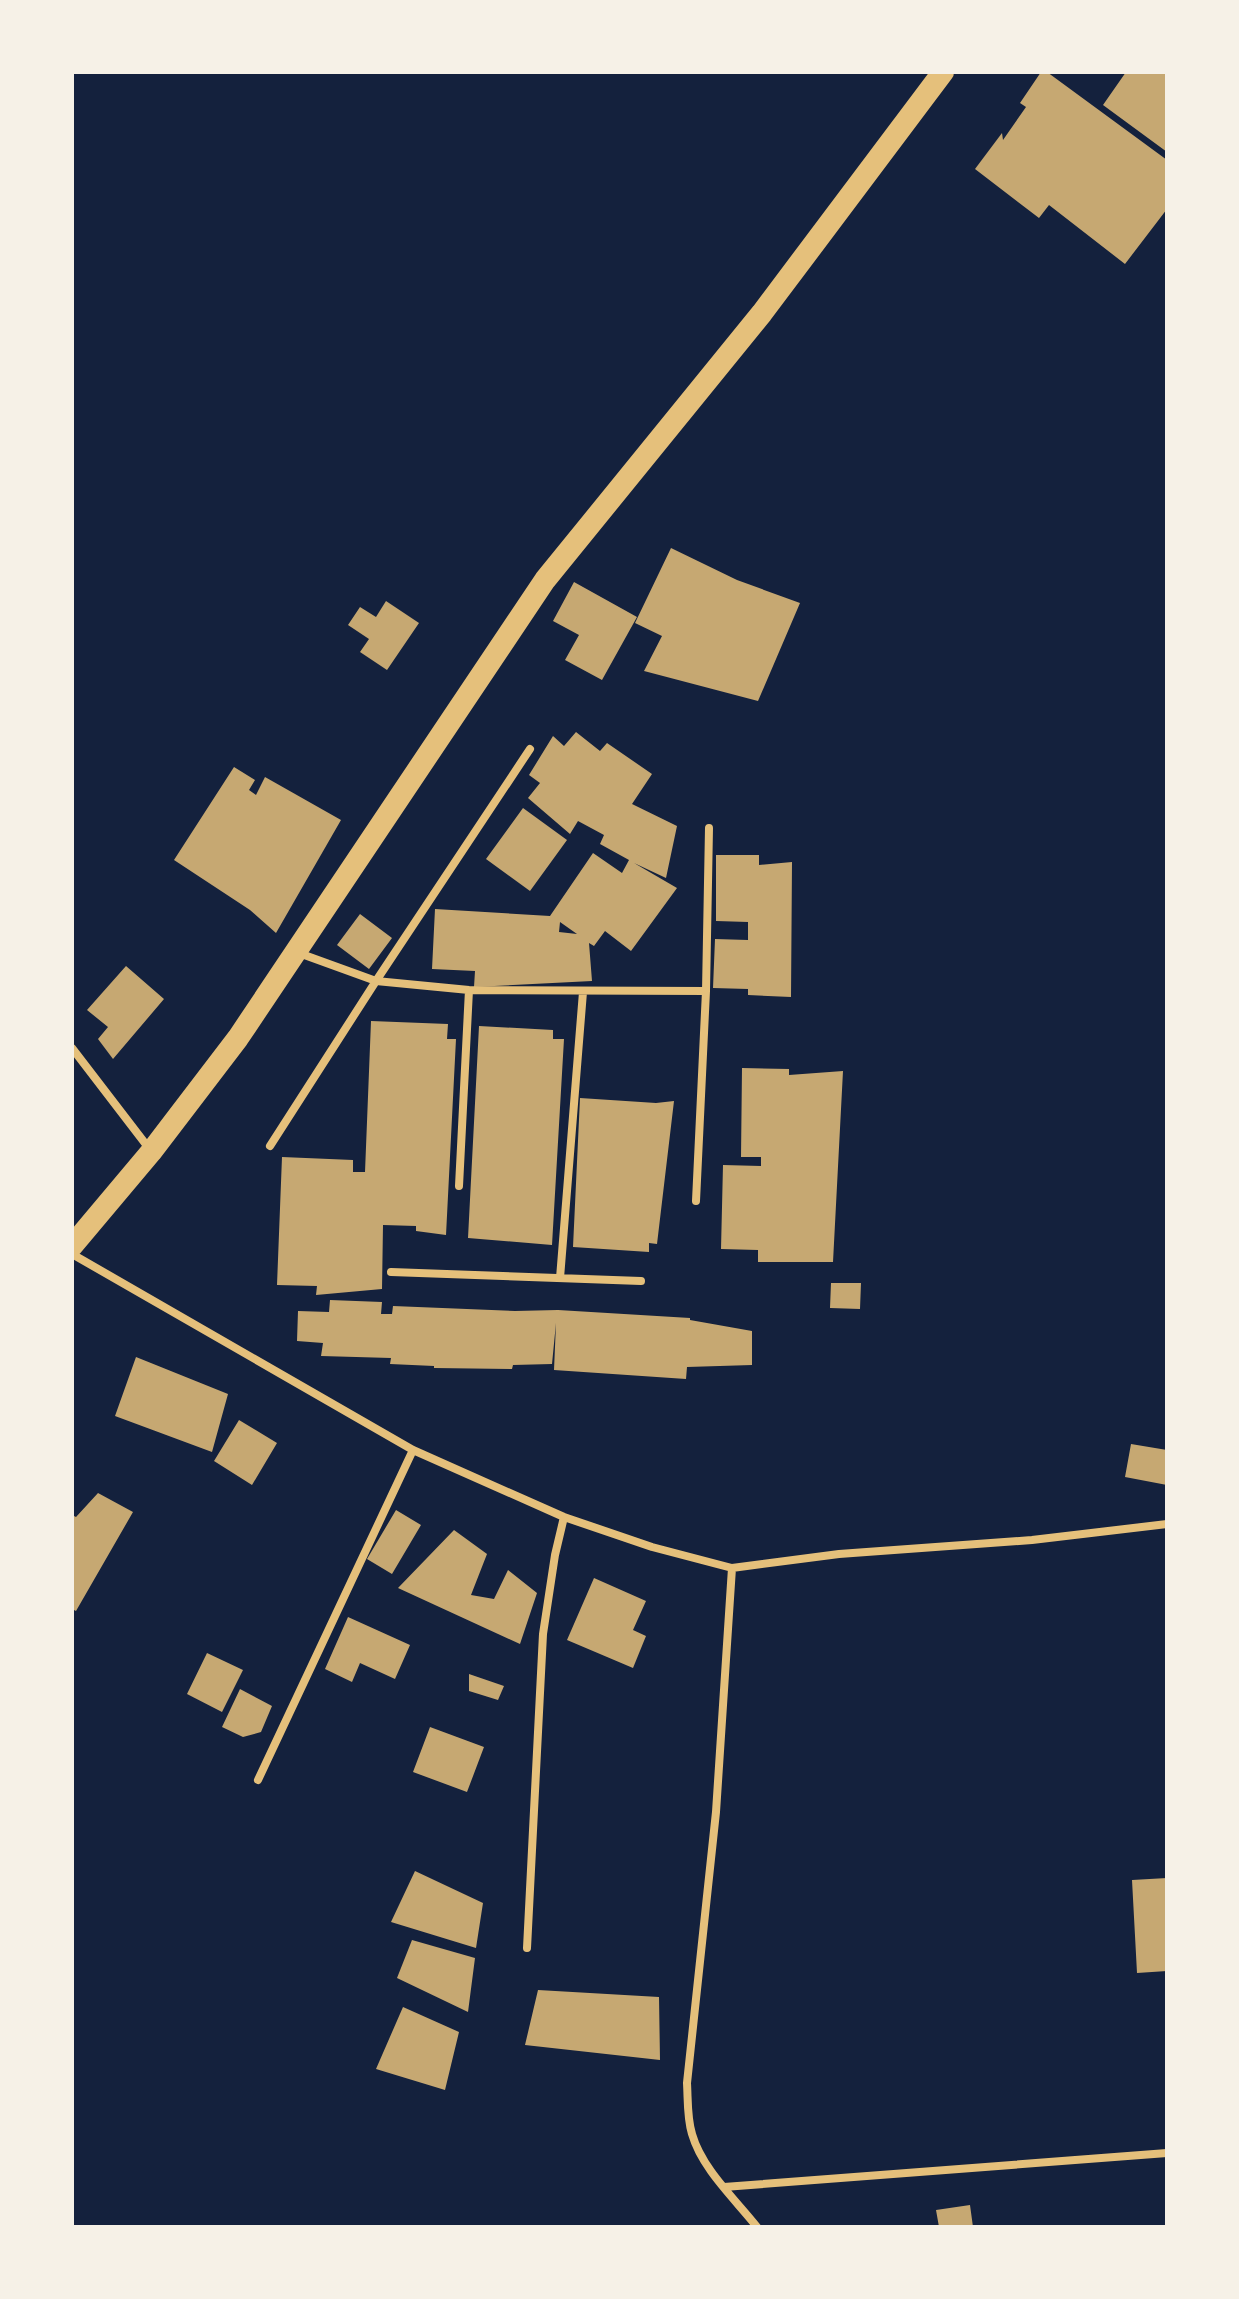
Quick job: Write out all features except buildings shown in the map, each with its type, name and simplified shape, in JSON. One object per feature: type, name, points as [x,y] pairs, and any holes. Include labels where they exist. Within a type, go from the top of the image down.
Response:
[{"type":"highway","points":[[72,1246],[151,1152],[238,1038],[545,580],[762,313],[943,72]]},
{"type":"street","points":[[270,1146],[530,749]]},
{"type":"street","points":[[696,1201],[706,991],[709,828]]},
{"type":"street","points":[[296,952],[376,981],[469,990],[706,991]]},
{"type":"street","points":[[459,1186],[469,990]]},
{"type":"street","points":[[560,1278],[583,992]]},
{"type":"street","points":[[72,1048],[151,1152]]},
{"type":"street","points":[[72,1254],[413,1450],[564,1517],[652,1547],[732,1568],[839,1554],[1032,1540],[1167,1524]]},
{"type":"street","points":[[391,1272],[641,1281]]},
{"type":"street","points":[[258,1780],[413,1450]]},
{"type":"street","points":[[527,1948],[543,1634],[564,1517]]},
{"type":"street","points":[[732,1568],[716,1812],[687,2083],[692,2133],[712,2173],[757,2227]]},
{"type":"street","points":[[724,2187],[1167,2153]]}]
